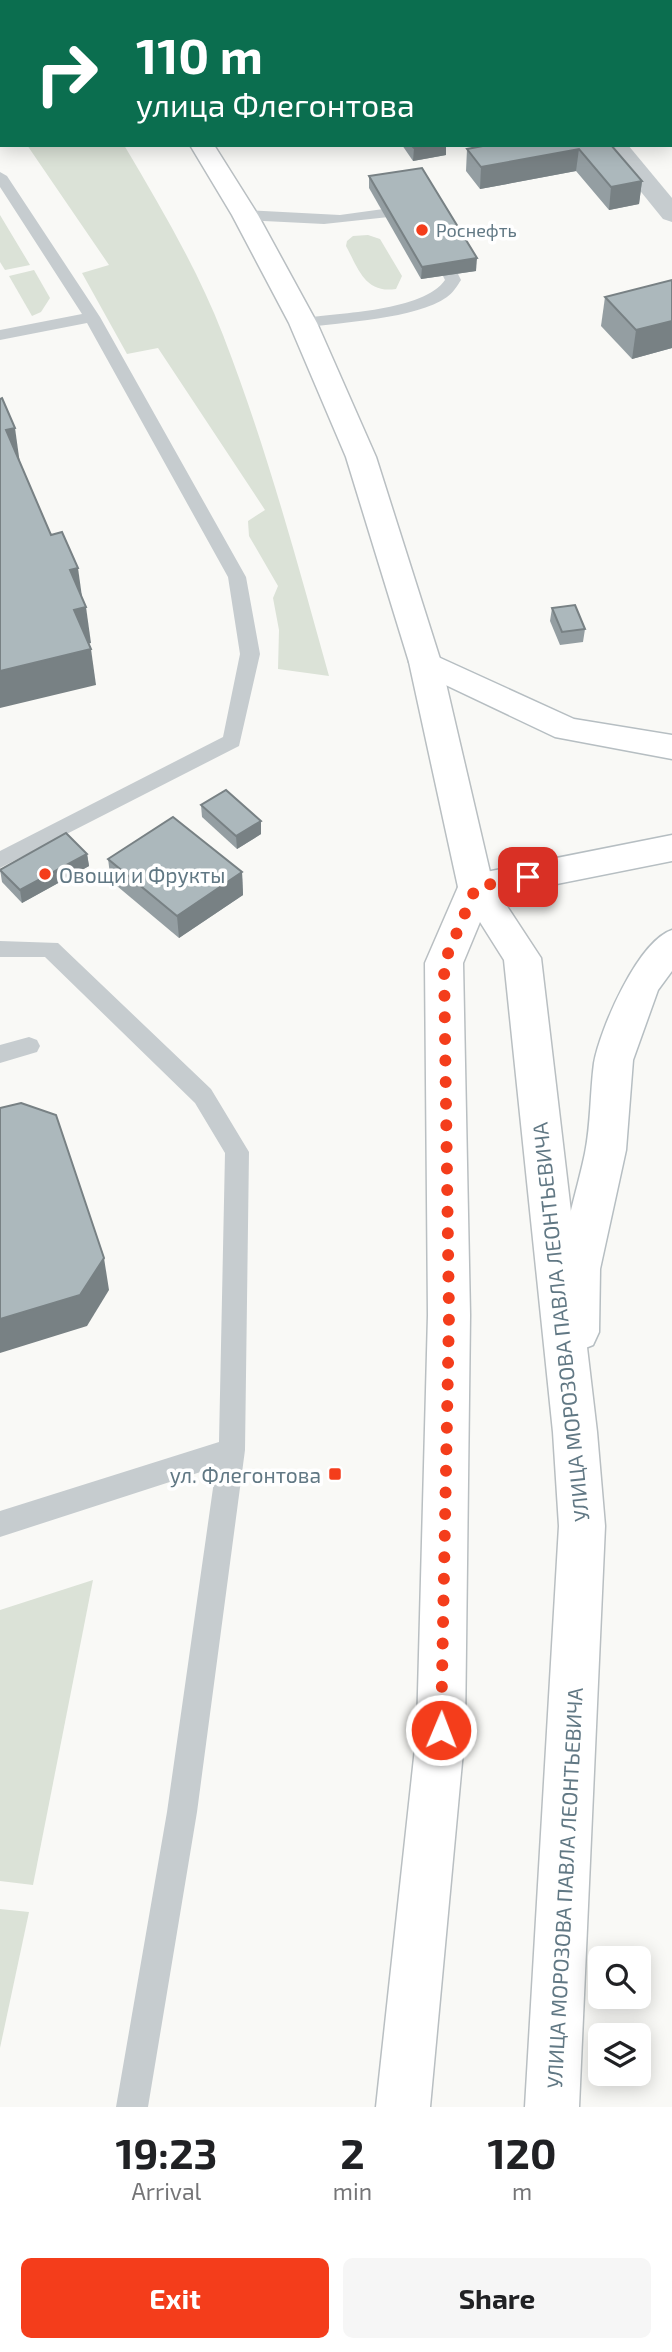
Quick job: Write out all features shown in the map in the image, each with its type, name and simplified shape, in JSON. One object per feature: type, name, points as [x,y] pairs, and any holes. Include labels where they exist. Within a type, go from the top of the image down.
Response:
[{"type":"main road","name":"УЛИЦА МОРОЗОВА ПАВЛА ЛЕОНТЬЕВИЧА","points":[[203,147],[245,215],[303,323],[361,457],[425,662],[476,887],[522,957],[575,1432],[582,1526],[552,2107]]},
{"type":"main road","points":[[425,662],[567,729],[672,747]]},
{"type":"main road","points":[[403,2107],[441,1730],[449,1315],[444,963],[476,887],[672,848]]},
{"type":"main road","points":[[575,1432],[579,1269],[606,1150],[614,1060],[641,985],[672,944]]},
{"type":"street","points":[[617,147],[672,214]]},
{"type":"lane","points":[[0,176],[92,317],[237,577],[250,654],[232,741],[0,860]]},
{"type":"lane","points":[[245,215],[314,220],[354,219],[400,211],[410,212],[425,227],[453,280],[444,293],[411,305],[303,323]]},
{"type":"lane","points":[[0,335],[92,317]]},
{"type":"lane","points":[[0,948],[50,949],[203,1096],[237,1153],[232,1450],[182,1812],[132,2107]]},
{"type":"lane","points":[[0,1054],[29,1046]]},
{"type":"lane","points":[[0,1524],[232,1450]]},
{"type":"shaded area","points":[[28,147],[125,147],[164,214],[202,286],[239,377],[280,504],[329,676],[278,669],[279,630],[273,598],[278,586],[249,536],[248,521],[265,510],[158,348],[127,354],[82,273],[109,265]]},
{"type":"shaded area","points":[[0,215],[30,265],[5,270],[0,262]]},
{"type":"shaded area","points":[[368,235],[380,239],[402,276],[396,289],[377,287],[364,278],[346,246],[353,236]]},
{"type":"shaded area","points":[[34,270],[50,298],[41,312],[32,316],[9,276]]},
{"type":"shaded area","points":[[93,1580],[33,1885],[0,1881],[0,1610]]},
{"type":"shaded area","points":[[0,1909],[29,1912],[0,2048]]},
{"type":"building","points":[[613,147],[642,181],[611,187],[579,149],[481,167],[467,149]]},
{"type":"building","name":"Роснефть","points":[[422,168],[477,258],[422,267],[369,176]]},
{"type":"building","points":[[672,280],[672,321],[636,330],[605,297]]},
{"type":"building","points":[[2,398],[15,428],[6,430],[51,535],[62,532],[78,568],[70,570],[86,607],[74,610],[91,649],[0,671],[0,399]]},
{"type":"building","points":[[575,605],[585,629],[562,632],[552,608]]},
{"type":"building","points":[[226,790],[261,821],[236,836],[201,805]]},
{"type":"building","points":[[173,817],[242,872],[177,916],[108,859]]},
{"type":"building","points":[[66,833],[87,854],[20,890],[0,870]]},
{"type":"building","points":[[21,1103],[56,1115],[104,1258],[80,1295],[0,1319],[0,1108]]},
{"type":"place","name":"Роснефть","points":[[422,230]]},
{"type":"place","name":"Овощи и Фрукты","points":[[45,874]]},
{"type":"place","name":"ул. Флегонтова","points":[[335,1474]]},
{"type":"route","points":[[441,1730],[449,1315],[444,963],[476,887],[528,877]]}]
